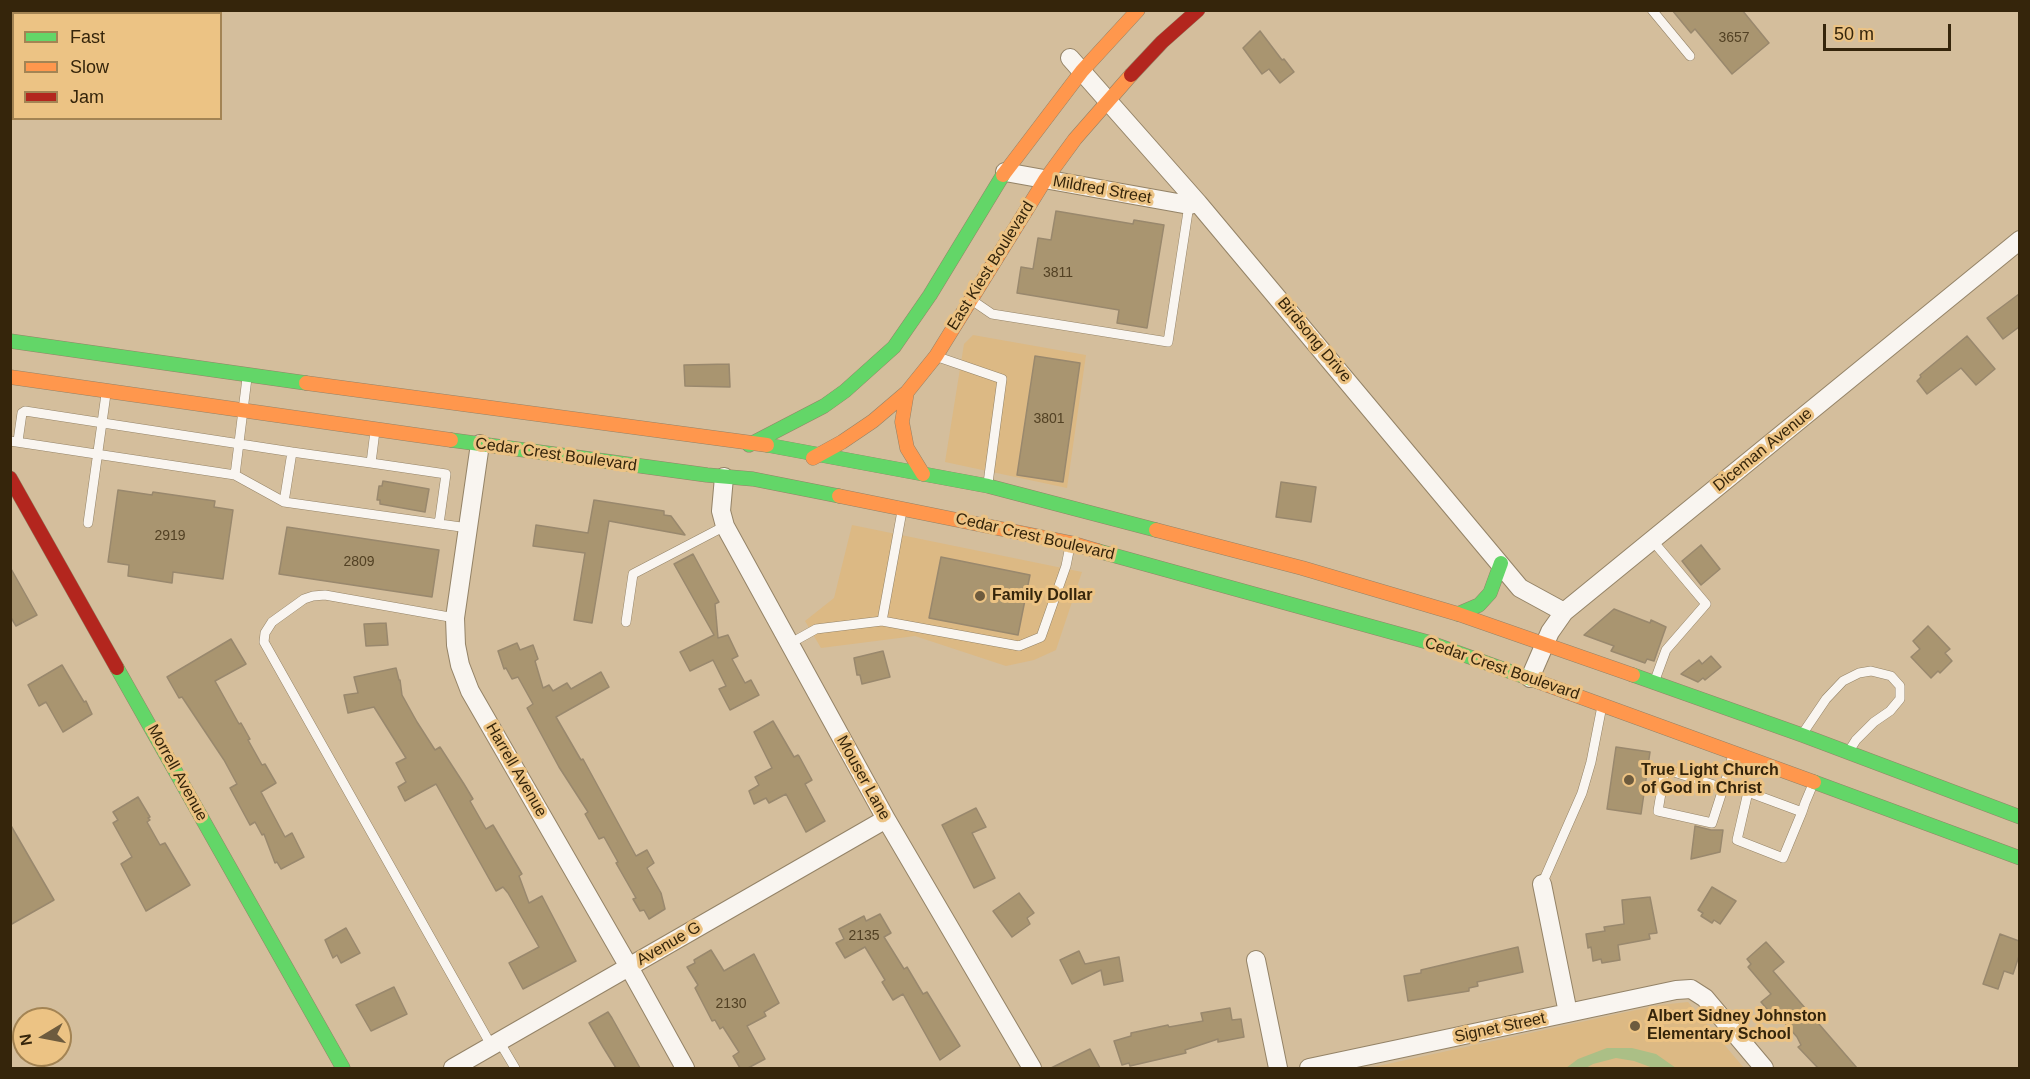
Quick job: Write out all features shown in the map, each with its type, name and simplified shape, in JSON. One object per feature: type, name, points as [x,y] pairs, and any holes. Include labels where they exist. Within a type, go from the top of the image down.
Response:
[{"type":"street","points":[[728,466],[737,451],[824,406],[894,347],[930,295],[1005,172],[1076,65],[1138,10]]},
{"type":"street","name":"East Kiest Boulevard","points":[[799,465],[820,455],[873,421],[907,392],[936,356],[1045,180],[1075,139],[1108,99],[1162,42],[1198,10]]},
{"type":"street","name":"Birdsong Drive","points":[[1076,65],[1108,99],[1194,204],[1520,588],[1564,612]]},
{"type":"street","name":"Mildred Street","points":[[1005,172],[1194,204]]},
{"type":"street","name":"Diceman Avenue","points":[[1530,678],[1550,632],[1564,612],[2019,240]]},
{"type":"street","name":"Cedar Crest Boulevard","points":[[10,341],[754,443],[923,474],[987,491],[1075,527],[1431,643],[2019,858]]},
{"type":"street","name":"Cedar Crest Boulevard","points":[[10,377],[375,430],[482,435],[728,466],[753,479],[902,508],[980,519],[1075,527],[1302,568],[1458,614],[1654,682],[2019,817]]},
{"type":"street","points":[[907,392],[902,422],[907,448],[923,474]]},
{"type":"street","points":[[482,435],[486,406]]},
{"type":"street","name":"Harrell Avenue","points":[[482,435],[454,618],[460,665],[470,691],[629,966],[685,1068]]},
{"type":"street","name":"Mouser Lane","points":[[728,466],[721,511],[725,526],[885,819],[1032,1068]]},
{"type":"street","points":[[753,479],[776,472]]},
{"type":"street","name":"Morrell Avenue","points":[[10,478],[343,1068]]},
{"type":"street","points":[[1458,614],[1479,605],[1490,593],[1501,563]]},
{"type":"street","name":"Avenue G","points":[[453,1068],[885,819]]},
{"type":"street","points":[[1542,884],[1568,1013]]},
{"type":"street","points":[[1256,960],[1278,1068]]},
{"type":"street","name":"Signet Street","points":[[1309,1068],[1676,990],[1691,989],[1705,998],[1764,1068]]},
{"type":"lane","points":[[1652,10],[1690,56]]},
{"type":"lane","points":[[971,299],[992,314],[1168,342],[1194,204]]},
{"type":"lane","points":[[936,356],[1002,379],[987,491]]},
{"type":"lane","points":[[235,475],[247,375]]},
{"type":"lane","points":[[88,523],[106,392]]},
{"type":"lane","points":[[439,524],[446,474],[239,445],[25,411],[22,413],[14,441],[235,475],[284,502],[439,524],[468,528]]},
{"type":"lane","points":[[371,463],[375,430]]},
{"type":"lane","points":[[284,502],[292,452]]},
{"type":"lane","points":[[882,621],[902,508]]},
{"type":"lane","points":[[626,622],[633,574],[725,526]]},
{"type":"lane","points":[[789,644],[816,630],[882,621],[1019,646],[1041,637],[1066,566],[1075,527]]},
{"type":"lane","points":[[1652,540],[1706,604],[1666,650],[1654,682]]},
{"type":"lane","points":[[454,618],[325,595],[313,596],[304,599],[272,622],[265,633],[264,642],[495,1043],[514,1068]]},
{"type":"lane","points":[[1802,735],[1826,699],[1843,681],[1859,673],[1871,671],[1891,676],[1900,686],[1900,699],[1890,711],[1874,722],[1856,740],[1848,753]]},
{"type":"lane","points":[[1542,884],[1582,793],[1603,704]]},
{"type":"lane","points":[[1724,788],[1665,769],[1658,811],[1712,823],[1724,788],[1734,752]]},
{"type":"lane","points":[[1802,812],[1748,792],[1737,840],[1784,858],[1814,782]]},
{"type":"shaded area","points":[[973,335],[1086,355],[1067,488],[945,462],[964,344]]},
{"type":"shaded area","points":[[852,525],[1082,572],[1056,650],[1034,660],[1006,666],[915,636],[821,648],[805,621],[834,598]]},
{"type":"shaded area","name":"Albert Sidney Johnston Elementary School","points":[[1688,1002],[1744,1068],[1369,1068],[1659,1005]]},
{"type":"green space","points":[[1607,1048],[1632,1048],[1656,1054],[1676,1068],[1653,1068],[1634,1061],[1616,1058],[1586,1068],[1566,1068],[1578,1059]]},
{"type":"building","points":[[1672,10],[1742,10],[1769,43],[1732,74],[1695,29],[1691,33]]},
{"type":"building","points":[[1260,31],[1294,72],[1280,83],[1269,69],[1262,74],[1243,48]]},
{"type":"building","points":[[1056,211],[1133,224],[1134,220],[1164,225],[1147,328],[1117,323],[1119,310],[1017,293],[1021,267],[1033,269],[1038,238],[1051,240]]},
{"type":"building","points":[[2019,294],[2019,327],[2003,339],[1987,318]]},
{"type":"building","points":[[1967,336],[1995,369],[1976,385],[1961,368],[1927,394],[1917,381],[1920,375]]},
{"type":"building","points":[[1035,356],[1080,363],[1063,482],[1017,475]]},
{"type":"building","points":[[729,364],[730,387],[685,386],[684,365]]},
{"type":"building","points":[[383,481],[429,489],[425,512],[380,504],[380,500],[377,500],[379,486],[382,486]]},
{"type":"building","points":[[1281,482],[1316,487],[1311,522],[1276,517]]},
{"type":"building","points":[[118,490],[152,495],[153,492],[215,501],[214,507],[233,510],[223,579],[173,572],[172,583],[128,576],[129,565],[108,562]]},
{"type":"building","points":[[594,500],[664,511],[664,515],[671,516],[685,535],[609,521],[592,623],[574,620],[585,553],[533,546],[536,525],[588,533]]},
{"type":"building","points":[[287,527],[439,550],[432,597],[279,574]]},
{"type":"building","points":[[1701,545],[1720,569],[1701,585],[1682,561]]},
{"type":"building","points":[[693,554],[719,602],[715,604],[718,638],[728,635],[738,656],[732,659],[745,683],[751,680],[759,695],[730,710],[719,689],[726,686],[713,660],[690,671],[680,652],[714,635],[674,564]]},
{"type":"building","name":"Family Dollar","points":[[941,557],[1030,575],[1018,635],[929,618]]},
{"type":"building","points":[[10,567],[37,615],[16,626],[10,616]]},
{"type":"building","points":[[1614,609],[1666,627],[1654,661],[1647,659],[1645,663],[1611,651],[1614,646],[1584,635]]},
{"type":"building","points":[[386,623],[388,645],[366,646],[364,624]]},
{"type":"building","points":[[1928,626],[1950,649],[1945,653],[1952,661],[1931,678],[1911,657],[1920,649],[1913,641]]},
{"type":"building","points":[[231,639],[246,664],[215,681],[250,739],[248,740],[262,765],[265,764],[276,783],[261,792],[285,837],[292,833],[304,857],[281,869],[277,862],[275,863],[264,834],[262,835],[255,822],[250,825],[230,788],[237,784],[224,760],[182,697],[179,698],[167,677]]},
{"type":"building","points":[[517,643],[520,650],[533,645],[543,688],[549,685],[553,691],[567,683],[571,689],[601,672],[609,687],[556,717],[581,760],[583,759],[636,856],[647,850],[654,863],[647,868],[661,893],[665,909],[649,919],[644,910],[640,911],[633,899],[636,898],[616,863],[618,862],[604,837],[599,839],[585,814],[588,812],[559,767],[527,708],[533,704],[518,677],[512,679],[506,668],[504,669],[498,651]]},
{"type":"building","points":[[883,651],[890,677],[862,684],[860,675],[857,675],[854,658]]},
{"type":"building","points":[[1711,656],[1721,667],[1705,680],[1703,678],[1698,682],[1681,674],[1699,660],[1702,664]]},
{"type":"building","points":[[62,665],[92,714],[63,732],[46,702],[39,706],[28,685]]},
{"type":"building","points":[[396,668],[402,695],[417,722],[435,750],[440,747],[464,784],[473,799],[470,801],[486,829],[493,825],[522,874],[519,876],[529,903],[542,896],[576,961],[523,989],[509,963],[539,947],[508,893],[503,887],[496,891],[436,784],[405,801],[398,787],[406,782],[396,763],[406,758],[374,707],[348,713],[344,695],[358,693],[354,677]]},
{"type":"building","points":[[773,721],[794,757],[799,756],[812,780],[805,784],[825,821],[806,832],[786,794],[769,803],[766,798],[754,804],[749,791],[759,785],[755,777],[772,768],[754,732]]},
{"type":"building","name":"True Light Church of God in Christ","points":[[1616,747],[1650,752],[1641,814],[1607,809]]},
{"type":"building","points":[[138,797],[150,817],[147,822],[160,845],[165,843],[190,885],[146,911],[121,864],[132,857],[113,823],[118,820],[113,812]]},
{"type":"building","points":[[976,808],[986,827],[972,833],[995,878],[974,888],[942,825]]},
{"type":"building","points":[[10,824],[54,900],[10,925]]},
{"type":"building","points":[[1695,826],[1723,830],[1720,852],[1691,859]]},
{"type":"building","points":[[1712,887],[1736,901],[1720,924],[1714,920],[1712,923],[1701,916],[1703,913],[1698,910]]},
{"type":"building","points":[[1019,893],[1034,913],[1027,918],[1030,924],[1012,937],[993,911]]},
{"type":"building","points":[[1650,897],[1657,933],[1649,934],[1650,939],[1618,945],[1620,960],[1602,963],[1601,959],[1593,961],[1586,934],[1605,931],[1604,927],[1624,924],[1622,900]]},
{"type":"building","points":[[880,914],[891,933],[884,937],[904,969],[907,967],[923,994],[927,992],[960,1046],[940,1060],[903,994],[893,1000],[882,982],[885,980],[865,947],[845,958],[836,943],[844,939],[839,929],[864,916],[866,921]]},
{"type":"building","points":[[346,928],[360,953],[341,963],[337,955],[333,958],[325,940]]},
{"type":"building","points":[[2000,934],[2019,941],[2019,956],[2013,974],[2004,971],[1998,989],[1983,984]]},
{"type":"building","points":[[1766,942],[1784,962],[1773,971],[1857,1068],[1818,1068],[1798,1047],[1801,1045],[1797,1037],[1778,1015],[1775,1018],[1761,1002],[1771,994],[1748,967],[1751,964],[1747,959]]},
{"type":"building","points":[[1518,947],[1523,972],[1477,982],[1478,986],[1469,988],[1469,991],[1408,1001],[1404,976]]},
{"type":"building","points":[[711,950],[724,971],[754,954],[779,1003],[764,1012],[766,1016],[747,1026],[765,1059],[748,1068],[740,1068],[733,1056],[739,1052],[723,1027],[720,1029],[715,1020],[712,1021],[695,988],[698,985],[687,967]]},
{"type":"building","points":[[1079,951],[1085,964],[1119,957],[1123,981],[1104,985],[1101,970],[1072,984],[1060,960]]},
{"type":"building","points":[[394,987],[407,1014],[371,1031],[356,1005]]},
{"type":"building","points":[[1230,1008],[1232,1020],[1241,1019],[1244,1037],[1218,1042],[1218,1039],[1185,1050],[1186,1053],[1130,1066],[1129,1063],[1122,1065],[1114,1041],[1131,1036],[1131,1033],[1168,1025],[1169,1027],[1203,1021],[1201,1013]]},
{"type":"building","points":[[608,1012],[640,1068],[616,1068],[589,1023]]},
{"type":"building","points":[[1090,1049],[1100,1068],[1051,1068]]},
{"type":"traffic: fast","points":[[749,445],[824,406],[845,391],[894,347],[930,295],[1003,175]]},
{"type":"traffic: fast","points":[[10,341],[306,383]]},
{"type":"traffic: fast","points":[[451,440],[707,475],[753,479],[839,496]]},
{"type":"traffic: fast","points":[[767,445],[988,486],[1156,530]]},
{"type":"traffic: fast","points":[[1098,551],[1431,643],[1539,682]]},
{"type":"traffic: fast","points":[[1458,614],[1479,605],[1490,593],[1501,563]]},
{"type":"traffic: fast","points":[[117,668],[343,1068]]},
{"type":"traffic: fast","points":[[1633,675],[1802,735],[2020,817]]},
{"type":"traffic: fast","points":[[1814,782],[2020,858]]},
{"type":"traffic: slow","points":[[1003,175],[1082,71],[1138,10]]},
{"type":"traffic: slow","points":[[813,458],[873,421],[907,392],[936,356],[1045,180],[1075,139],[1131,75]]},
{"type":"traffic: slow","points":[[10,377],[451,440]]},
{"type":"traffic: slow","points":[[306,383],[767,445]]},
{"type":"traffic: slow","points":[[907,392],[902,422],[907,448],[923,474]]},
{"type":"traffic: slow","points":[[839,496],[1071,543],[1098,551]]},
{"type":"traffic: slow","points":[[1156,530],[1302,568],[1458,614],[1633,675]]},
{"type":"traffic: slow","points":[[1539,682],[1814,782]]},
{"type":"traffic: jam","points":[[1131,75],[1162,42],[1198,10]]},
{"type":"traffic: jam","points":[[10,478],[117,668]]},
{"type":"place","name":"Family Dollar","points":[[980,596]]},
{"type":"place","name":"True Light Church of God in Christ","points":[[1629,780]]},
{"type":"place","name":"Albert Sidney Johnston Elementary School","points":[[1635,1026]]}]
